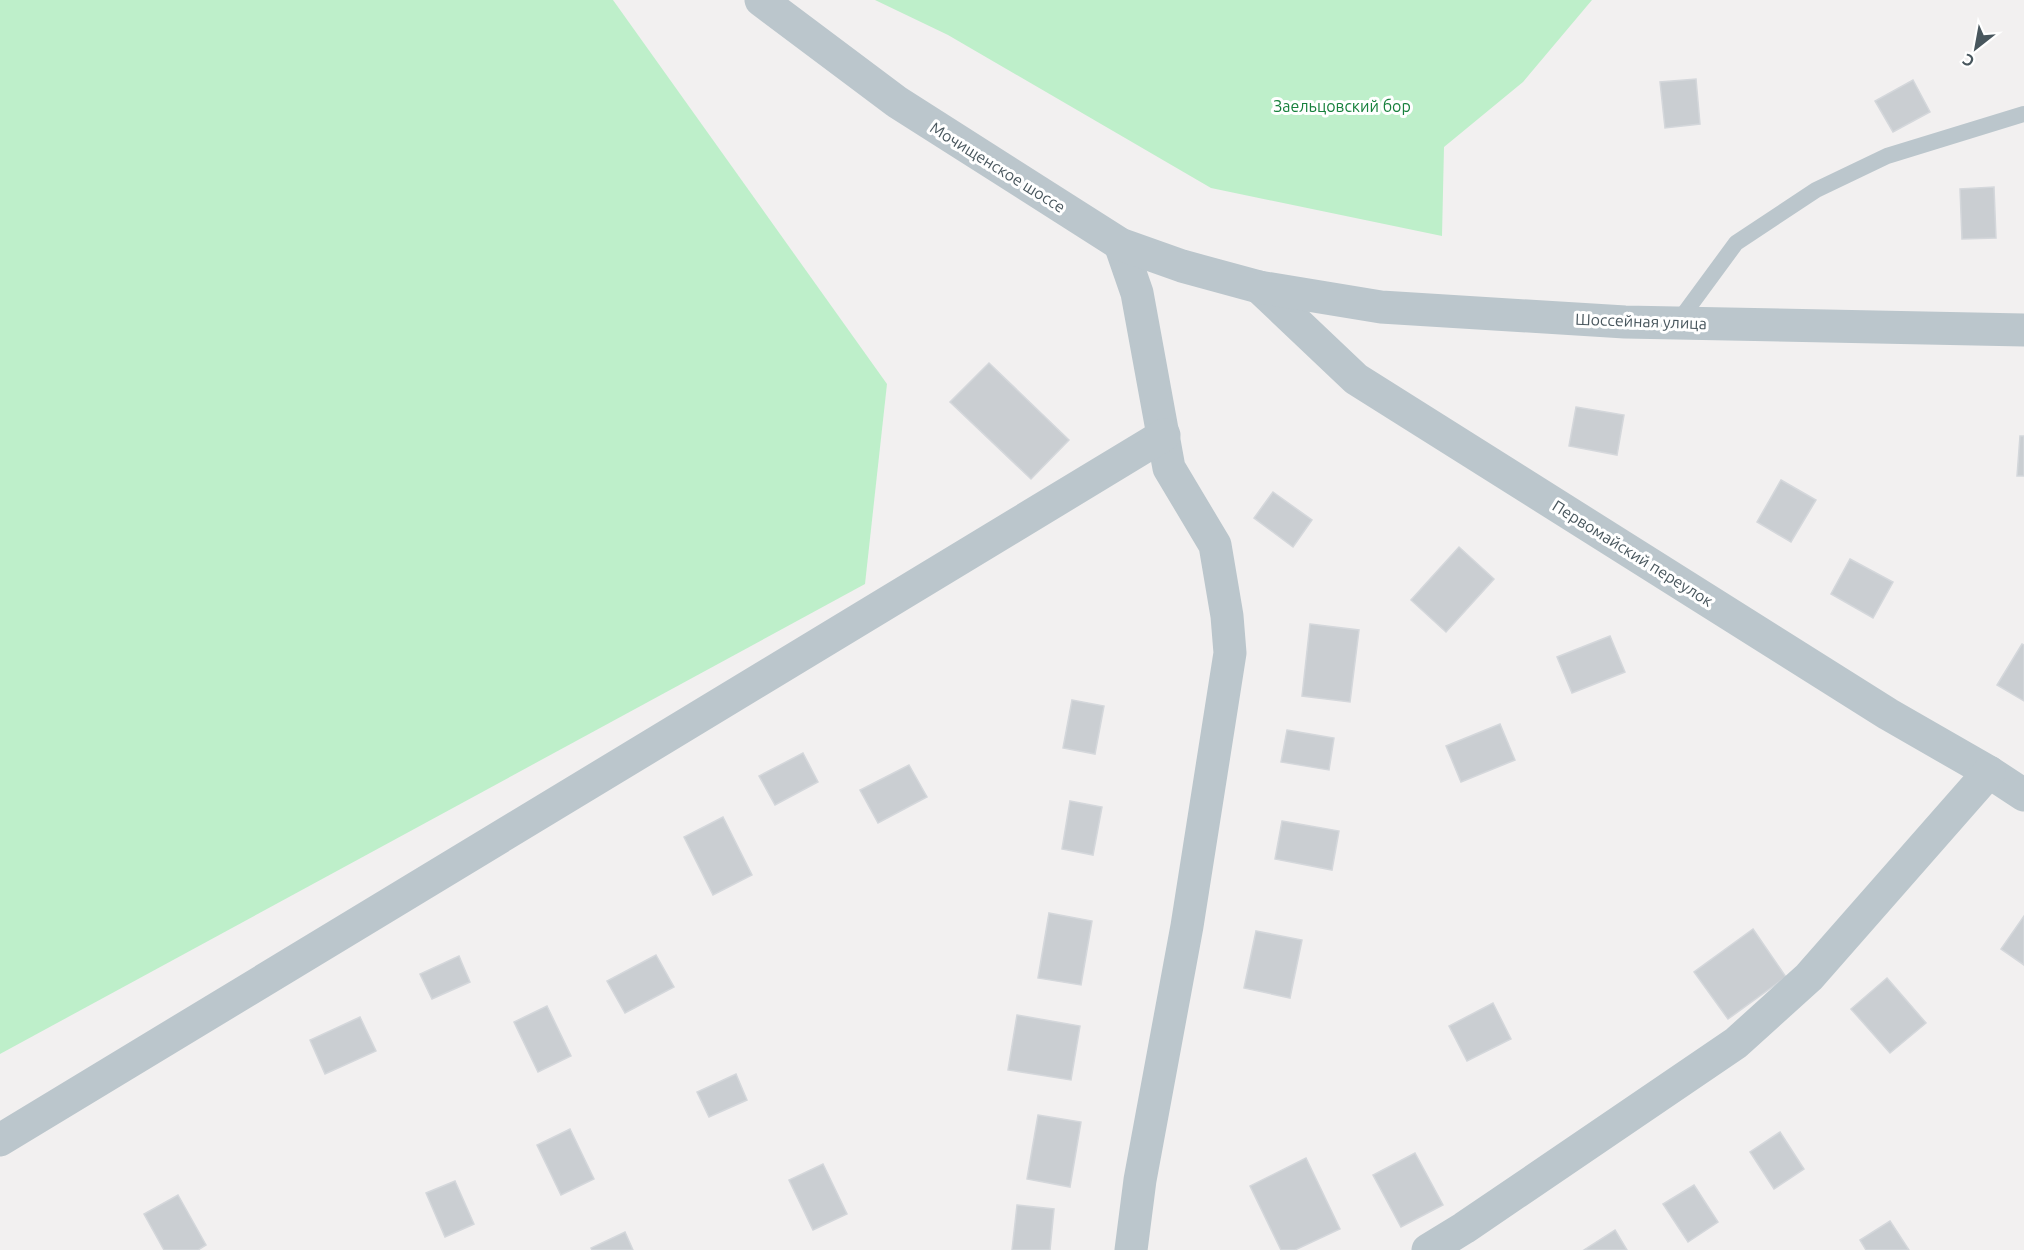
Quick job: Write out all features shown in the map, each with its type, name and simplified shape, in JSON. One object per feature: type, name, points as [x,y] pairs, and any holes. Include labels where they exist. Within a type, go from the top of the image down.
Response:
[{"type":"street","name":"Мочищенское шоссе","points":[[761,0],[897,102],[1120,244],[1182,266],[1259,287]]},
{"type":"street","points":[[1120,244],[1137,293],[1169,468],[1215,545],[1227,616],[1230,654],[1187,926],[1140,1180],[1131,1250]]},
{"type":"street","name":"Шоссейная улица","points":[[1259,287],[1381,307],[1625,322],[2024,330]]},
{"type":"street","name":"Первомайский переулок","points":[[1259,287],[1356,379],[1888,714],[1989,772],[2024,795]]},
{"type":"street","points":[[0,1140],[1164,435]]},
{"type":"street","points":[[1428,1250],[1464,1228],[1736,1042],[1809,977],[1989,772]]},
{"type":"lane","points":[[1678,322],[1736,243],[1816,190],[1887,156],[2024,114]]},
{"type":"green space","points":[[0,0],[613,0],[887,384],[865,584],[0,1054]]},
{"type":"green space","name":"Заельцовский бор","points":[[875,0],[1592,0],[1523,82],[1444,147],[1442,236],[1211,188],[948,35]]},
{"type":"building","points":[[1696,79],[1700,124],[1665,128],[1660,82]]},
{"type":"building","points":[[1913,80],[1930,112],[1893,132],[1875,101]]},
{"type":"building","points":[[1994,187],[1996,238],[1962,239],[1960,189]]},
{"type":"building","points":[[989,363],[1069,440],[1031,479],[950,402]]},
{"type":"building","points":[[1576,407],[1624,415],[1617,455],[1569,446]]},
{"type":"building","points":[[2020,436],[2024,436],[2024,476],[2017,476]]},
{"type":"building","points":[[1781,480],[1816,500],[1791,542],[1757,522]]},
{"type":"building","points":[[1273,492],[1312,520],[1293,547],[1254,518]]},
{"type":"building","points":[[1459,547],[1494,579],[1446,632],[1411,600]]},
{"type":"building","points":[[1850,559],[1893,582],[1873,618],[1831,594]]},
{"type":"building","points":[[1310,624],[1359,630],[1350,702],[1302,696]]},
{"type":"building","points":[[1610,636],[1625,672],[1572,693],[1557,657]]},
{"type":"building","points":[[2022,644],[2024,645],[2024,701],[1997,685]]},
{"type":"building","points":[[1072,700],[1104,706],[1095,754],[1063,748]]},
{"type":"building","points":[[1500,724],[1515,760],[1461,782],[1446,746]]},
{"type":"building","points":[[1287,730],[1334,738],[1329,770],[1281,762]]},
{"type":"building","points":[[803,753],[818,782],[775,805],[759,776]]},
{"type":"building","points":[[909,765],[927,797],[878,823],[860,790]]},
{"type":"building","points":[[1070,801],[1102,807],[1093,855],[1062,849]]},
{"type":"building","points":[[723,817],[752,875],[713,895],[684,837]]},
{"type":"building","points":[[1282,821],[1339,831],[1332,870],[1275,859]]},
{"type":"building","points":[[1049,913],[1092,921],[1081,985],[1038,978]]},
{"type":"building","points":[[2024,916],[2024,965],[2001,949]]},
{"type":"building","points":[[1753,929],[1786,977],[1728,1019],[1694,972]]},
{"type":"building","points":[[1256,931],[1302,940],[1290,998],[1244,988]]},
{"type":"building","points":[[656,955],[674,987],[625,1013],[607,981]]},
{"type":"building","points":[[459,956],[470,982],[432,999],[420,974]]},
{"type":"building","points":[[1887,978],[1926,1023],[1890,1053],[1851,1009]]},
{"type":"building","points":[[1493,1003],[1511,1039],[1467,1061],[1449,1026]]},
{"type":"building","points":[[547,1006],[571,1056],[538,1072],[514,1022]]},
{"type":"building","points":[[1017,1015],[1080,1026],[1071,1080],[1008,1070]]},
{"type":"building","points":[[360,1017],[376,1051],[325,1074],[310,1040]]},
{"type":"building","points":[[736,1074],[747,1100],[709,1117],[697,1092]]},
{"type":"building","points":[[1038,1115],[1081,1122],[1070,1187],[1027,1179]]},
{"type":"building","points":[[570,1129],[594,1179],[561,1195],[537,1145]]},
{"type":"building","points":[[1780,1132],[1804,1169],[1774,1189],[1750,1152]]},
{"type":"building","points":[[1415,1153],[1443,1205],[1401,1227],[1373,1175]]},
{"type":"building","points":[[1306,1158],[1340,1229],[1295,1250],[1281,1250],[1250,1186]]},
{"type":"building","points":[[823,1164],[847,1214],[813,1230],[789,1180]]},
{"type":"building","points":[[455,1181],[474,1224],[445,1237],[426,1193]]},
{"type":"building","points":[[1694,1185],[1718,1222],[1688,1242],[1663,1204]]},
{"type":"building","points":[[178,1195],[206,1245],[198,1250],[164,1250],[144,1214]]},
{"type":"building","points":[[1017,1205],[1054,1209],[1050,1250],[1012,1250]]},
{"type":"building","points":[[1890,1221],[1909,1250],[1866,1250],[1860,1240]]},
{"type":"building","points":[[1615,1230],[1627,1250],[1584,1250]]},
{"type":"building","points":[[625,1232],[633,1250],[592,1250],[591,1248]]}]
